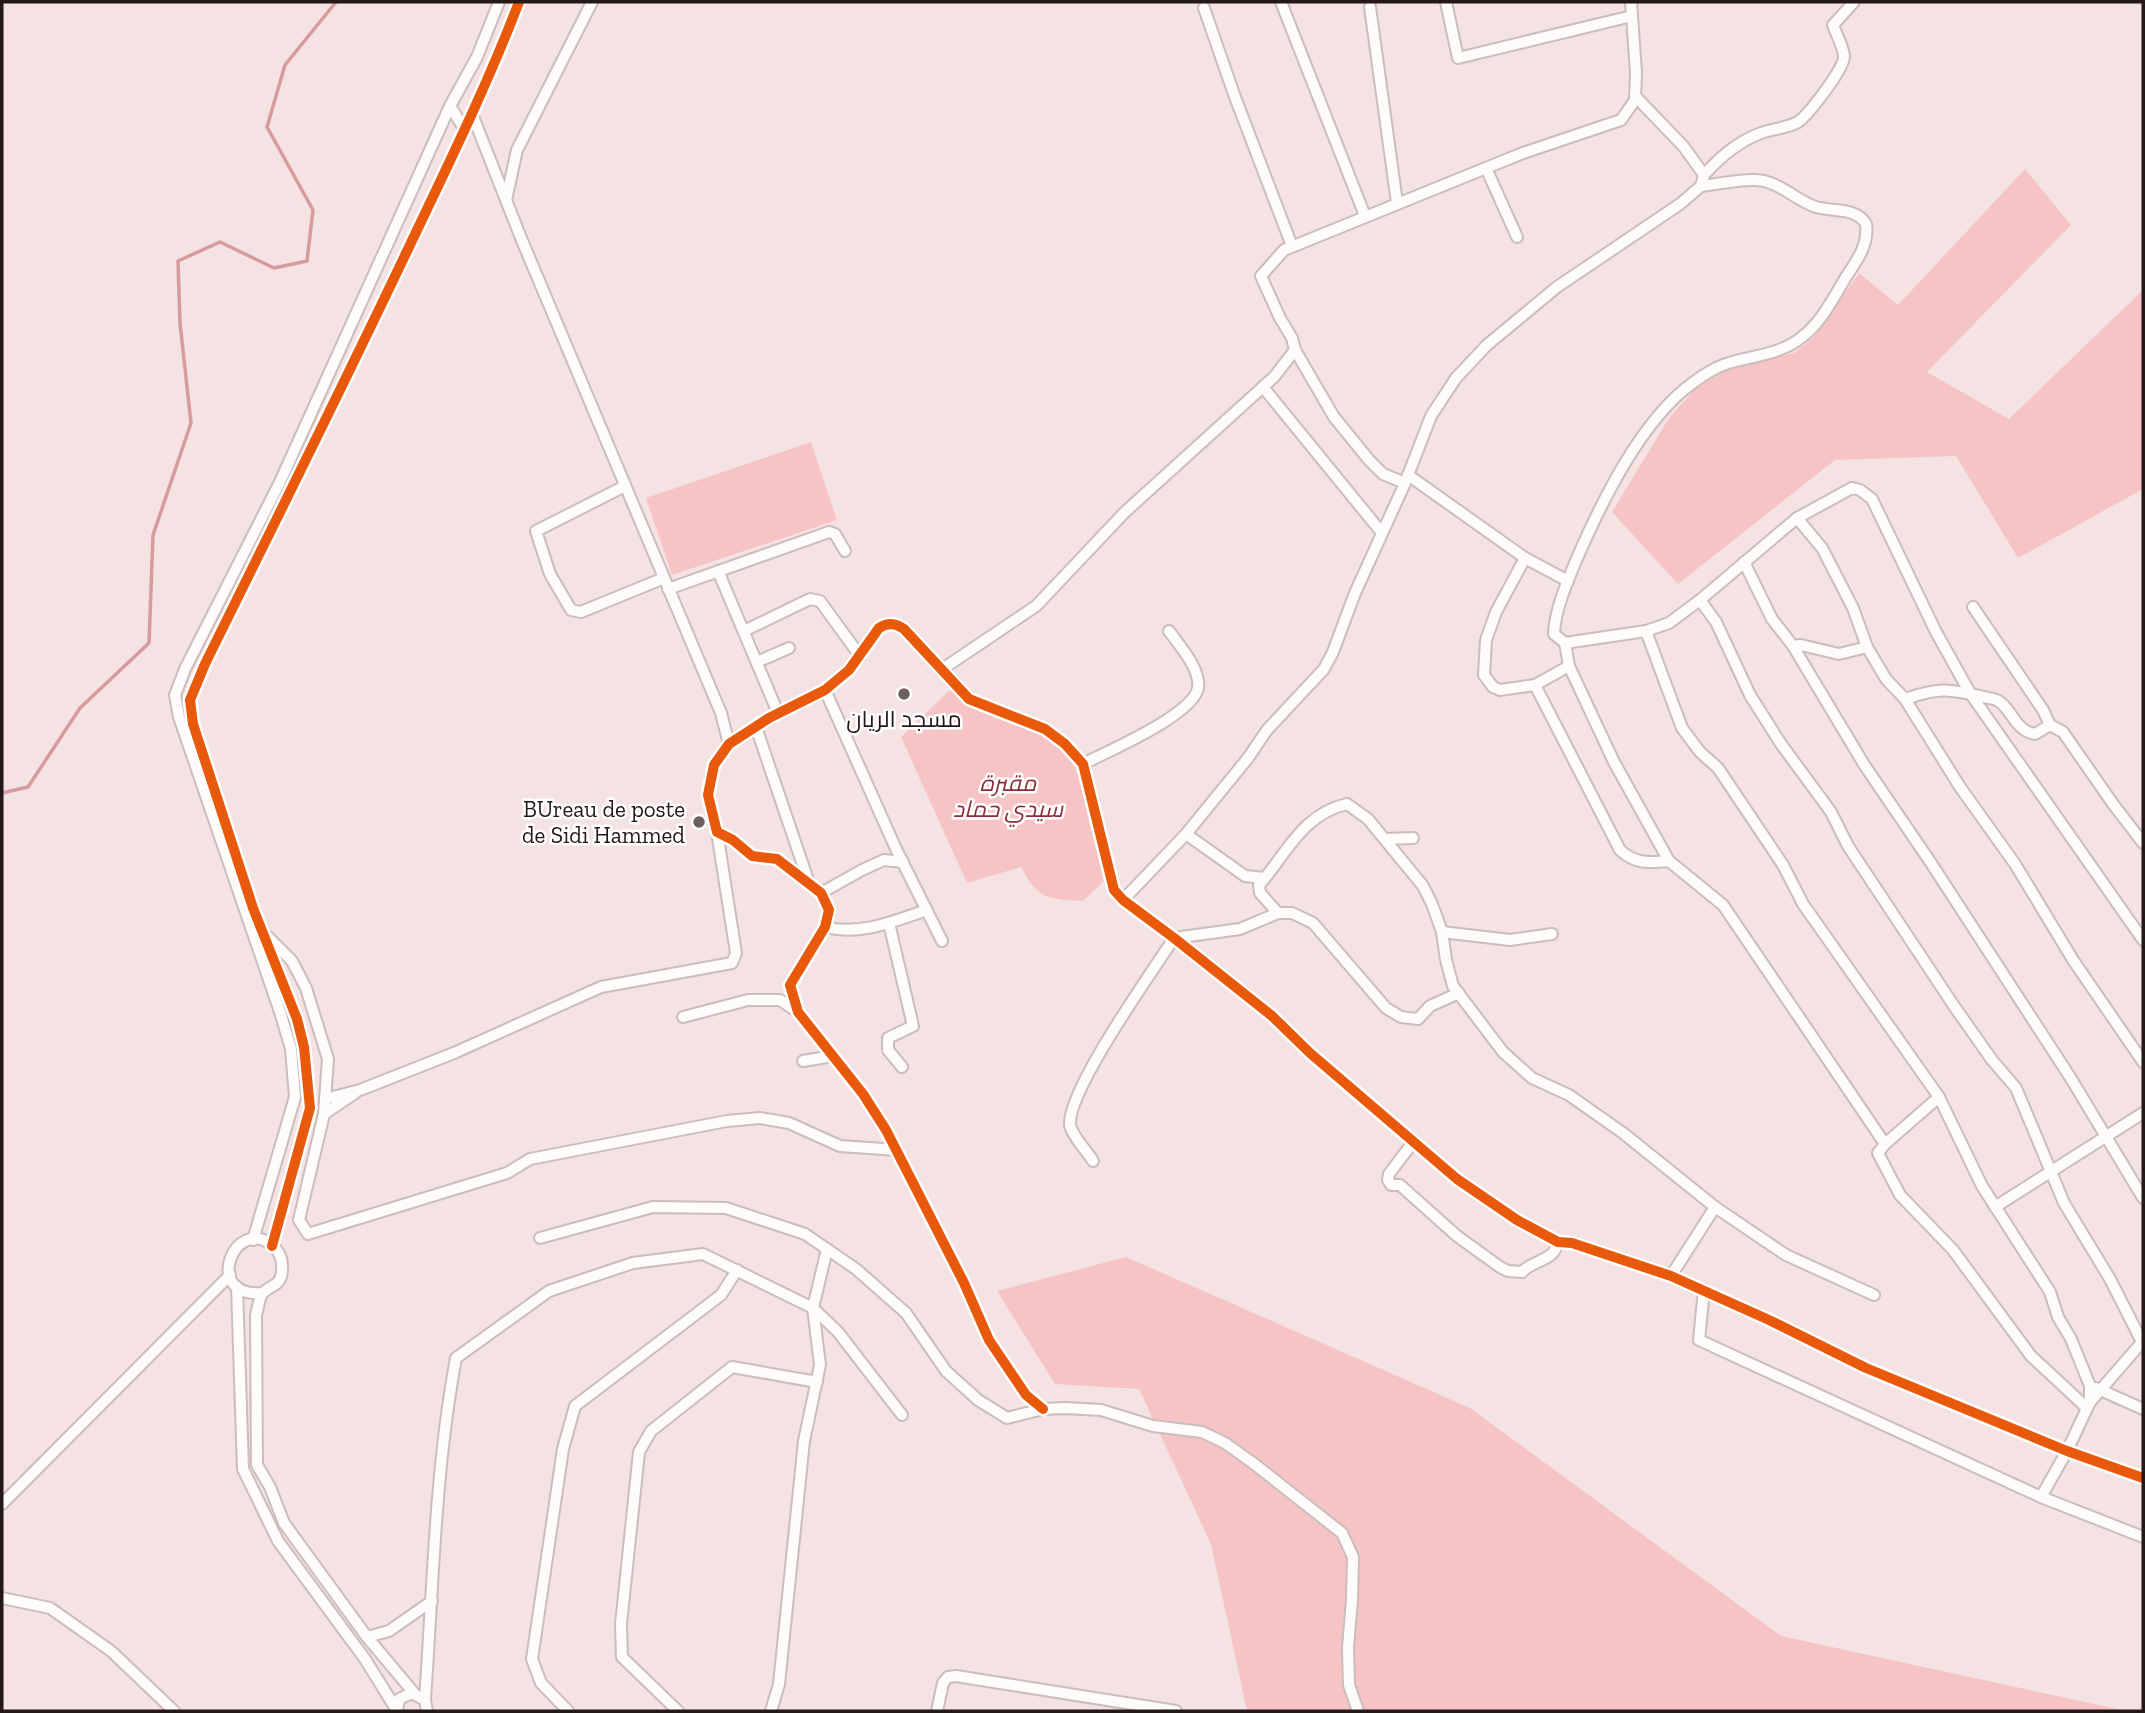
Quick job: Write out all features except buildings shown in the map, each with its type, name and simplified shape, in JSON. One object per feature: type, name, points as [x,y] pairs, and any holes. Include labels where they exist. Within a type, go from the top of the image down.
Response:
[{"type":"street","points":[[253,1240],[295,1097],[291,1049],[179,717],[175,695],[280,482],[450,106],[477,57],[499,2]]},
{"type":"street","points":[[272,1246],[310,1108],[304,1048],[297,1019],[263,933],[192,724],[190,700],[465,130],[519,2]]},
{"type":"street","points":[[506,200],[517,150],[592,2]]},
{"type":"street","points":[[1281,2],[1365,216]]},
{"type":"street","points":[[1446,2],[1458,58],[1632,16]]},
{"type":"street","points":[[1568,581],[1525,558],[1406,479],[1383,474],[1334,417],[1295,350],[1292,338],[1261,276],[1284,250],[1292,246],[1486,168],[1621,120],[1635,100],[1636,72],[1631,2]]},
{"type":"street","points":[[1122,900],[1186,834],[1248,758],[1267,730],[1324,669],[1431,416],[1456,378],[1487,345],[1557,287],[1680,204],[1721,156],[1757,135],[1794,124],[1804,116],[1842,66],[1844,52],[1832,25],[1854,2]]},
{"type":"street","points":[[1370,7],[1397,203]]},
{"type":"street","points":[[1204,8],[1292,246]]},
{"type":"street","points":[[1635,96],[1684,147],[1702,180]]},
{"type":"street","points":[[450,106],[465,130]]},
{"type":"street","points":[[472,114],[721,713],[729,744]]},
{"type":"street","points":[[1486,168],[1517,237]]},
{"type":"street","points":[[1702,180],[1764,181],[1808,204],[1857,214],[1866,224],[1865,246],[1827,309],[1802,338],[1765,353],[1728,363],[1694,382],[1664,408],[1625,463],[1597,511],[1568,581],[1554,634],[1565,643],[1569,666],[1614,762],[1669,861],[1723,905],[1885,1144]]},
{"type":"street","points":[[941,670],[1035,606],[1125,512],[1263,387],[1295,350]]},
{"type":"street","points":[[1263,387],[1382,533]]},
{"type":"street","points":[[625,486],[536,531],[550,574],[571,611],[581,612],[666,584],[718,571],[829,532],[835,534],[845,551]]},
{"type":"street","points":[[1565,643],[1646,631],[1669,623],[1797,518],[1853,488],[1867,494],[1936,632],[1970,693],[2143,940]]},
{"type":"street","points":[[1797,518],[1822,548],[1853,608],[1867,647],[1886,679],[1905,699],[1961,787],[2015,864],[2073,960],[2143,1062]]},
{"type":"street","points":[[1525,558],[1496,612],[1486,640],[1484,675],[1493,687],[1500,690],[1535,685],[1569,666]]},
{"type":"street","points":[[1744,562],[1772,619],[1793,646],[1865,766],[1931,863],[2107,1136],[2143,1198]]},
{"type":"street","points":[[718,571],[778,713]]},
{"type":"street","points":[[744,631],[815,598],[820,601],[860,656]]},
{"type":"street","points":[[1700,600],[1716,622],[1750,695],[1781,744],[1831,812],[1848,846],[1954,1006],[2016,1088],[2064,1203],[2110,1279],[2143,1342],[2095,1387],[2067,1451],[2041,1497]]},
{"type":"street","points":[[1973,607],[2043,710],[2050,725],[2063,732],[2143,842]]},
{"type":"street","points":[[215,610],[220,633]]},
{"type":"street","points":[[325,1099],[360,1090],[454,1053],[601,987],[732,963],[736,953],[717,832],[708,795],[715,765],[729,744],[778,713],[825,690],[849,670],[879,628],[886,624],[896,624],[923,647],[941,670],[973,702],[1045,729],[1065,744],[1083,764],[1114,890],[1122,900],[1272,1016],[1310,1053],[1457,1179],[1517,1220],[1558,1242],[1572,1243],[1671,1276],[1866,1368],[2067,1451],[2143,1478]]},
{"type":"street","points":[[1083,764],[1158,726],[1188,705],[1198,687],[1195,669],[1169,631]]},
{"type":"street","points":[[1646,631],[1682,728],[1700,752],[1718,768],[1783,865],[1803,904],[1939,1097],[1982,1186],[2050,1292],[2058,1317],[2095,1387],[2143,1409]]},
{"type":"street","points":[[1793,646],[1801,645],[1839,654],[1867,647]]},
{"type":"street","points":[[757,662],[789,648]]},
{"type":"street","points":[[1535,685],[1620,850],[1629,859],[1645,863],[1669,861]]},
{"type":"street","points":[[1905,699],[1940,689],[1970,693],[2002,703],[2015,724],[2025,732],[2035,734],[2050,725]]},
{"type":"street","points":[[825,690],[942,941]]},
{"type":"street","points":[[756,727],[808,881]]},
{"type":"street","points":[[1278,914],[1260,893],[1259,885],[1301,829],[1314,818],[1335,807],[1347,804],[1358,810],[1386,839],[1423,886],[1442,932],[1453,986],[1503,1052],[1532,1078],[1569,1095],[1623,1133],[1716,1207],[1786,1255],[1874,1295]]},
{"type":"street","points":[[717,832],[733,840],[752,856],[777,859],[821,893],[829,910],[825,928],[780,1000]]},
{"type":"street","points":[[1186,834],[1245,876],[1265,878]]},
{"type":"street","points":[[1386,839],[1413,838]]},
{"type":"street","points":[[821,893],[884,860],[903,862]]},
{"type":"street","points":[[825,928],[843,932],[888,923],[928,910]]},
{"type":"street","points":[[1093,1161],[1070,1126],[1071,1110],[1085,1078],[1174,938],[1240,929],[1278,914],[1292,913],[1312,923],[1393,1013],[1418,1019],[1430,1006],[1459,993]]},
{"type":"street","points":[[888,923],[913,1026],[888,1038],[888,1051],[902,1067]]},
{"type":"street","points":[[1442,932],[1510,940],[1552,934]]},
{"type":"street","points":[[263,933],[292,961],[306,988],[328,1059],[324,1114],[299,1220],[308,1234],[507,1172],[530,1159],[727,1121],[760,1118],[789,1123],[840,1146],[897,1150]]},
{"type":"street","points":[[790,985],[798,1012]]},
{"type":"street","points":[[683,1017],[748,1000],[780,1000],[798,1012],[863,1094],[897,1150],[989,1340],[1026,1395],[1043,1409]]},
{"type":"street","points":[[803,1060],[833,1056]]},
{"type":"street","points":[[326,1084],[360,1090]]},
{"type":"street","points":[[324,1114],[360,1090]]},
{"type":"street","points":[[1939,1097],[1878,1153],[1900,1195],[1953,1250],[2031,1356],[2089,1405]]},
{"type":"street","points":[[1995,1207],[2143,1112]]},
{"type":"street","points":[[1414,1141],[1389,1174],[1391,1185],[1400,1185],[1457,1236],[1500,1267],[1521,1272],[1527,1266],[1551,1256],[1558,1242]]},
{"type":"street","points":[[540,1238],[653,1207],[726,1208],[805,1234],[856,1269],[906,1313],[946,1371],[978,1401],[1007,1418],[1043,1409],[1101,1410],[1153,1426],[1202,1432],[1225,1443],[1342,1533],[1353,1557],[1348,1648],[1349,1685],[1358,1711]]},
{"type":"street","points":[[1671,1276],[1716,1207]]},
{"type":"street","points":[[253,1240],[272,1246],[281,1256],[282,1274],[271,1289],[262,1293],[244,1292],[237,1287],[230,1275],[228,1263],[231,1255],[243,1243],[253,1240]]},
{"type":"street","points":[[771,1711],[779,1684],[804,1441],[820,1365],[813,1308],[827,1249]]},
{"type":"street","points":[[428,1707],[432,1601],[445,1423],[456,1358],[549,1291],[633,1263],[703,1254],[813,1308],[838,1332],[902,1415]]},
{"type":"street","points":[[568,1711],[541,1683],[532,1659],[563,1449],[575,1406],[721,1294],[737,1270]]},
{"type":"street","points":[[2,1503],[230,1275]]},
{"type":"street","points":[[237,1287],[243,1469],[278,1541],[365,1660],[396,1710]]},
{"type":"street","points":[[1704,1290],[1699,1339],[2041,1497],[2143,1537]]},
{"type":"street","points":[[262,1293],[257,1315],[257,1465],[270,1487],[284,1523],[368,1637],[428,1707]]},
{"type":"street","points":[[678,1711],[622,1657],[621,1624],[639,1452],[651,1431],[732,1367],[817,1382]]},
{"type":"street","points":[[2,1598],[50,1608],[111,1651],[174,1711]]},
{"type":"street","points":[[368,1637],[389,1631],[432,1601]]},
{"type":"street","points":[[937,1711],[943,1683],[956,1676],[1176,1711]]},
{"type":"street","points":[[396,1710],[402,1696],[414,1693]]},
{"type":"green space","points":[[2025,169],[2071,225],[1927,372],[2009,419],[2143,290],[2143,489],[2018,558],[1956,456],[1835,460],[1678,584],[1612,512],[1669,418],[1697,387],[1729,369],[1794,353],[1813,338],[1859,273],[1898,305]]},
{"type":"green space","points":[[811,442],[837,520],[672,575],[646,498]]},
{"type":"green space","name":"مقبرة سيدي حماد","points":[[950,690],[975,709],[1038,730],[1067,751],[1078,775],[1104,881],[1083,901],[1046,896],[1033,886],[1021,867],[967,883],[901,737]]},
{"type":"green space","points":[[1126,1257],[1470,1408],[1781,1636],[2126,1711],[1247,1711],[1211,1544],[1139,1389],[1055,1384],[997,1291]]},
{"type":"waterway","points":[[2,793],[28,787],[80,708],[149,643],[153,535],[191,423],[180,323],[178,261],[220,242],[274,268],[307,261],[313,210],[267,127],[285,65],[336,2]]},
{"type":"cycle path","points":[[272,1246],[310,1108],[304,1047],[297,1019],[253,908],[193,724],[190,700],[205,664],[452,157],[519,2]]},
{"type":"cycle path","points":[[1043,1409],[1026,1395],[989,1340],[964,1283],[886,1130],[863,1094],[798,1012],[790,985],[825,927],[829,910],[821,893],[777,859],[752,856],[733,840],[717,832],[708,795],[714,765],[729,744],[769,718],[825,690],[849,670],[879,628],[889,624],[904,629],[969,699],[1045,729],[1065,744],[1083,764],[1114,890],[1123,900],[1272,1016],[1310,1053],[1457,1179],[1517,1220],[1558,1242],[1572,1243],[1671,1276],[1866,1368],[2067,1451],[2143,1478]]},
{"type":"place","name":"مسجد الريان","points":[[904,694]]},
{"type":"place","name":"BUreau de poste de Sidi Hammed","points":[[699,822]]}]
